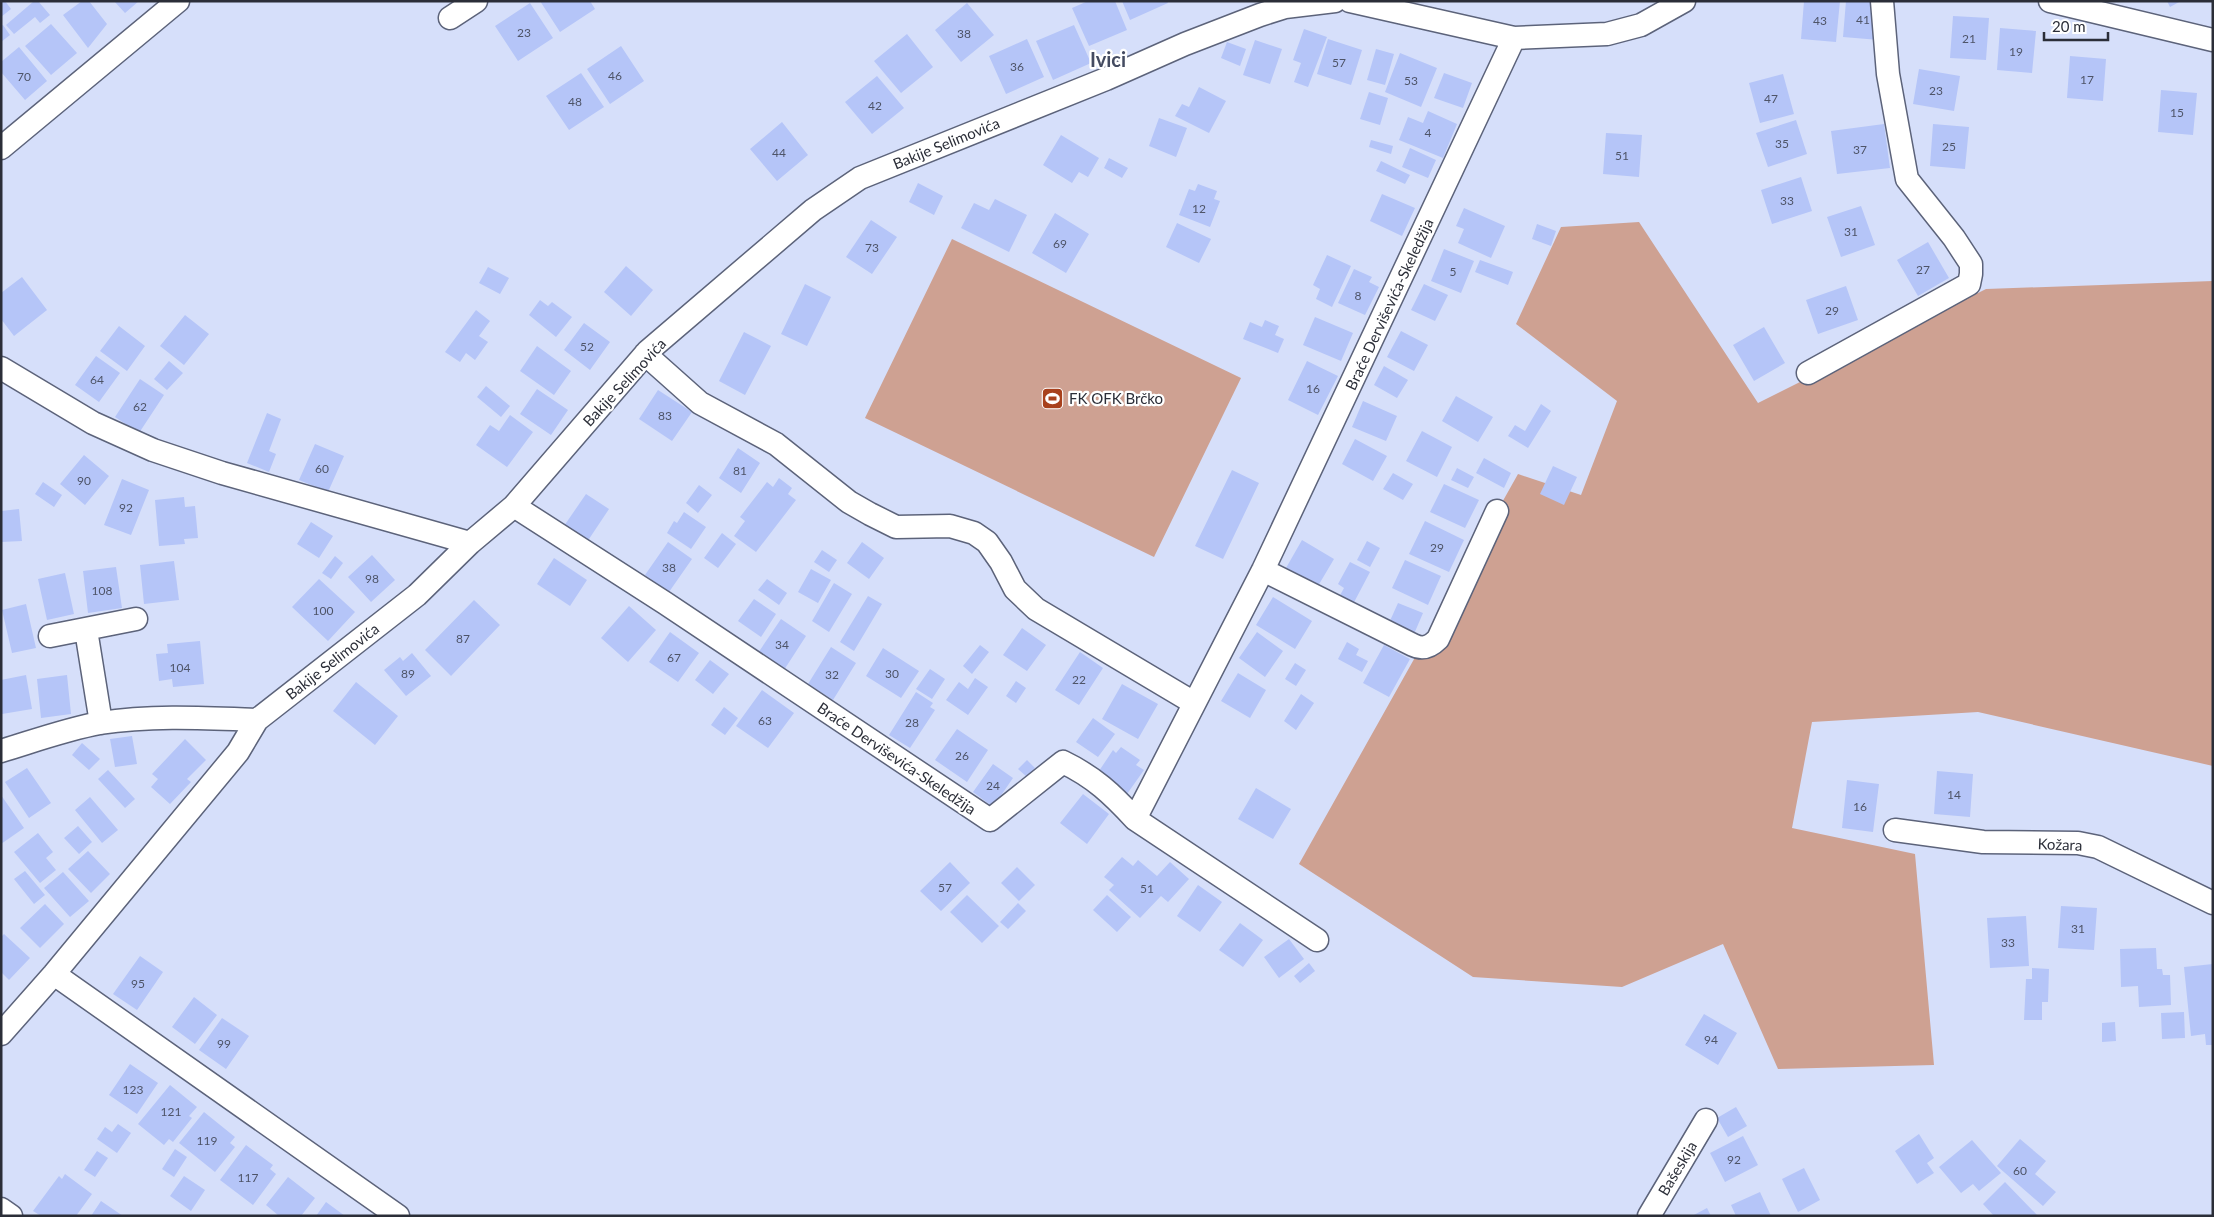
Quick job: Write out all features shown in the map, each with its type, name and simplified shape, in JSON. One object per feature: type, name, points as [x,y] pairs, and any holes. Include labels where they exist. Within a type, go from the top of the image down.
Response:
[{"type":"street","points":[[1,148],[178,1]]},
{"type":"street","points":[[450,18],[476,1]]},
{"type":"street","name":"Bakije Selimovića","points":[[257,720],[417,594],[470,543],[514,506],[645,354],[813,210],[860,178],[1260,15],[1285,7],[1335,1]]},
{"type":"street","points":[[1350,1],[1514,38],[1608,34],[1641,26],[1684,1]]},
{"type":"street","points":[[1808,373],[1969,284],[1972,274],[1971,264],[1954,238],[1907,179],[1888,74],[1882,1]]},
{"type":"street","points":[[2050,1],[2213,40]]},
{"type":"street","name":"Braće Derviševića-Skeledžija","points":[[514,506],[664,603],[990,820],[1063,762],[1085,772],[1105,787],[1135,819],[1263,570],[1514,38]]},
{"type":"street","points":[[645,354],[700,403],[776,444],[849,502],[870,514],[896,527],[950,526],[974,533],[987,542],[1001,562],[1015,589],[1036,610],[1194,703]]},
{"type":"street","points":[[5,378],[93,423],[153,450],[222,473],[470,543]]},
{"type":"street","points":[[1263,570],[1412,645],[1425,648],[1438,639],[1497,511]]},
{"type":"street","points":[[50,636],[136,619]]},
{"type":"street","points":[[86,630],[101,723]]},
{"type":"street","points":[[1,751],[77,728],[101,723],[186,718],[257,720],[238,752],[54,974],[1,1034]]},
{"type":"street","points":[[1135,819],[1317,940]]},
{"type":"street","name":"Kožara","points":[[1895,830],[1983,842],[2078,843],[2098,847],[2213,903]]},
{"type":"street","points":[[54,974],[398,1216]]},
{"type":"street","name":"Bašeskija","points":[[1649,1216],[1706,1120]]},
{"type":"street","points":[[1,1209],[11,1216]]},
{"type":"shaded area","points":[[1639,222],[1758,403],[1986,289],[2213,281],[2213,766],[1978,712],[1812,722],[1792,828],[1915,854],[1934,1065],[1778,1069],[1723,944],[1622,987],[1473,977],[1299,864],[1518,474],[1581,495],[1617,401],[1516,324],[1561,227]]},
{"type":"shaded area","name":"FK OFK Brčko","points":[[952,239],[1241,378],[1154,557],[865,418]]},
{"type":"building","points":[[1,1],[5,1],[11,9],[1,17]]},
{"type":"building","points":[[34,1],[38,1],[50,15],[40,23],[35,17],[14,34],[6,25]]},
{"type":"building","points":[[82,1],[89,1],[107,24],[88,48],[63,15]]},
{"type":"building","points":[[114,1],[139,1],[125,13]]},
{"type":"building","points":[[540,1],[590,1],[595,9],[560,32]]},
{"type":"building","points":[[1088,1],[1115,1],[1127,30],[1089,46],[1072,8]]},
{"type":"building","points":[[1122,1],[1167,1],[1168,3],[1130,20]]},
{"type":"building","points":[[1804,1],[1840,1],[1836,42],[1801,39]]},
{"type":"building","points":[[1846,1],[1882,1],[1879,40],[1843,37]]},
{"type":"building","points":[[2167,1],[2181,1],[2170,7]]},
{"type":"building","points":[[530,3],[553,38],[518,61],[495,26]]},
{"type":"building","points":[[967,3],[994,35],[961,62],[935,30]]},
{"type":"building","points":[[1953,16],[1989,18],[1986,60],[1950,58]]},
{"type":"building","points":[[51,24],[77,53],[51,75],[25,46]]},
{"type":"building","points":[[3,25],[10,35],[1,42],[1,26]]},
{"type":"building","points":[[1074,25],[1091,63],[1053,80],[1036,41]]},
{"type":"building","points":[[2000,28],[2036,31],[2032,73],[1997,70]]},
{"type":"building","points":[[1304,29],[1327,37],[1308,87],[1294,82],[1301,63],[1293,60]]},
{"type":"building","points":[[907,34],[933,67],[901,93],[874,61]]},
{"type":"building","points":[[1027,39],[1044,77],[1006,94],[989,56]]},
{"type":"building","points":[[1328,39],[1362,50],[1351,85],[1317,74]]},
{"type":"building","points":[[1255,40],[1282,49],[1270,84],[1243,75]]},
{"type":"building","points":[[1227,42],[1246,49],[1240,66],[1221,58]]},
{"type":"building","points":[[621,46],[644,81],[610,104],[587,69]]},
{"type":"building","points":[[19,47],[47,81],[25,100],[1,72],[1,62]]},
{"type":"building","points":[[1376,49],[1394,54],[1385,85],[1367,80]]},
{"type":"building","points":[[1400,53],[1437,68],[1421,107],[1385,92]]},
{"type":"building","points":[[2070,56],[2106,59],[2103,101],[2067,98]]},
{"type":"building","points":[[1919,69],[1960,76],[1954,111],[1913,104]]},
{"type":"building","points":[[581,73],[604,107],[569,130],[546,96]]},
{"type":"building","points":[[1444,73],[1472,83],[1463,108],[1434,98]]},
{"type":"building","points":[[1783,74],[1794,114],[1760,123],[1749,83]]},
{"type":"building","points":[[877,76],[904,108],[872,134],[845,102]]},
{"type":"building","points":[[1199,87],[1226,101],[1209,133],[1175,116],[1182,104],[1189,107]]},
{"type":"building","points":[[2161,90],[2197,93],[2193,135],[2158,132]]},
{"type":"building","points":[[1369,92],[1388,98],[1380,125],[1360,119]]},
{"type":"building","points":[[1428,111],[1457,124],[1443,158],[1399,140],[1408,117],[1423,123]]},
{"type":"building","points":[[1159,118],[1187,128],[1176,157],[1149,146]]},
{"type":"building","points":[[1796,120],[1807,154],[1768,167],[1756,133]]},
{"type":"building","points":[[782,122],[808,155],[777,181],[750,149]]},
{"type":"building","points":[[1884,124],[1890,168],[1837,174],[1831,131]]},
{"type":"building","points":[[1933,124],[1969,127],[1965,169],[1930,166]]},
{"type":"building","points":[[1606,133],[1642,135],[1639,177],[1603,174]]},
{"type":"building","points":[[1061,135],[1099,158],[1088,177],[1079,172],[1072,183],[1043,165]]},
{"type":"building","points":[[1371,140],[1393,146],[1391,154],[1369,147]]},
{"type":"building","points":[[1410,148],[1436,160],[1428,178],[1402,167]]},
{"type":"building","points":[[1109,158],[1128,168],[1122,178],[1104,168]]},
{"type":"building","points":[[1381,161],[1410,175],[1405,184],[1376,171]]},
{"type":"building","points":[[1801,177],[1812,211],[1772,224],[1761,190]]},
{"type":"building","points":[[918,183],[943,196],[934,215],[909,202]]},
{"type":"building","points":[[1198,184],[1217,191],[1214,199],[1220,201],[1210,227],[1179,215],[1189,189],[1195,191]]},
{"type":"building","points":[[1382,194],[1415,208],[1402,236],[1370,221]]},
{"type":"building","points":[[995,199],[1027,215],[1009,252],[961,228],[974,203],[989,210]]},
{"type":"building","points":[[1861,206],[1875,245],[1841,257],[1827,217]]},
{"type":"building","points":[[1464,208],[1505,226],[1491,258],[1458,243],[1464,229],[1456,226]]},
{"type":"building","points":[[1055,213],[1089,234],[1066,273],[1032,253]]},
{"type":"building","points":[[871,220],[897,237],[872,274],[846,257]]},
{"type":"building","points":[[1177,223],[1211,239],[1199,263],[1166,247]]},
{"type":"building","points":[[1537,224],[1556,231],[1551,246],[1532,239]]},
{"type":"building","points":[[1928,242],[1949,278],[1918,296],[1897,260]]},
{"type":"building","points":[[1444,249],[1474,261],[1461,293],[1431,281]]},
{"type":"building","points":[[1327,255],[1351,266],[1332,307],[1316,299],[1320,289],[1313,285]]},
{"type":"building","points":[[1480,260],[1513,272],[1508,285],[1475,272]]},
{"type":"building","points":[[626,266],[653,290],[631,316],[604,292]]},
{"type":"building","points":[[488,267],[509,278],[500,294],[479,283]]},
{"type":"building","points":[[1354,269],[1372,277],[1369,282],[1379,287],[1365,315],[1338,303]]},
{"type":"building","points":[[22,277],[47,310],[14,336],[1,319],[1,293]]},
{"type":"building","points":[[805,284],[831,297],[807,346],[781,334]]},
{"type":"building","points":[[1424,284],[1448,295],[1435,321],[1411,310]]},
{"type":"building","points":[[1846,286],[1858,320],[1818,334],[1806,300]]},
{"type":"building","points":[[540,300],[548,306],[552,302],[572,317],[556,337],[529,315]]},
{"type":"building","points":[[476,310],[490,321],[479,336],[488,342],[475,360],[466,353],[460,362],[445,352]]},
{"type":"building","points":[[185,315],[209,334],[184,365],[160,346]]},
{"type":"building","points":[[1315,317],[1353,333],[1341,361],[1303,345]]},
{"type":"building","points":[[1265,320],[1279,326],[1275,335],[1284,339],[1278,353],[1243,339],[1250,322],[1262,327]]},
{"type":"building","points":[[584,323],[610,342],[590,370],[564,350]]},
{"type":"building","points":[[119,326],[145,346],[127,371],[100,351]]},
{"type":"building","points":[[1764,327],[1785,363],[1754,381],[1733,345]]},
{"type":"building","points":[[1401,331],[1428,345],[1414,371],[1387,357]]},
{"type":"building","points":[[744,332],[771,346],[745,395],[719,381]]},
{"type":"building","points":[[537,346],[571,371],[554,395],[520,371]]},
{"type":"building","points":[[96,356],[120,373],[99,402],[75,385]]},
{"type":"building","points":[[169,361],[183,373],[167,390],[154,379]]},
{"type":"building","points":[[1307,361],[1338,376],[1318,415],[1288,400]]},
{"type":"building","points":[[1384,366],[1408,380],[1397,398],[1374,385]]},
{"type":"building","points":[[140,379],[164,395],[139,433],[115,417]]},
{"type":"building","points":[[486,386],[510,406],[501,417],[477,397]]},
{"type":"building","points":[[537,389],[568,410],[551,435],[520,414]]},
{"type":"building","points":[[658,390],[692,412],[672,441],[639,419]]},
{"type":"building","points":[[1456,396],[1493,417],[1478,442],[1442,421]]},
{"type":"building","points":[[1363,401],[1397,416],[1386,441],[1352,427]]},
{"type":"building","points":[[1541,404],[1551,411],[1528,448],[1508,436],[1515,425],[1525,431]]},
{"type":"building","points":[[267,413],[281,419],[269,451],[276,454],[269,472],[247,463]]},
{"type":"building","points":[[510,415],[533,432],[507,467],[476,445],[490,425],[499,431]]},
{"type":"building","points":[[1422,431],[1452,447],[1437,477],[1406,461]]},
{"type":"building","points":[[1355,439],[1387,456],[1373,481],[1342,464]]},
{"type":"building","points":[[315,444],[344,456],[328,492],[299,480]]},
{"type":"building","points":[[738,448],[760,463],[741,493],[719,478]]},
{"type":"building","points":[[84,455],[109,476],[85,505],[60,484]]},
{"type":"building","points":[[1484,458],[1511,473],[1504,488],[1476,473]]},
{"type":"building","points":[[1553,466],[1577,477],[1564,505],[1540,494]]},
{"type":"building","points":[[1457,468],[1474,477],[1468,488],[1451,480]]},
{"type":"building","points":[[1232,470],[1259,483],[1223,559],[1195,546]]},
{"type":"building","points":[[1393,473],[1413,484],[1403,500],[1383,489]]},
{"type":"building","points":[[779,478],[792,488],[788,494],[796,500],[756,552],[734,536],[745,521],[740,517],[767,482],[773,487]]},
{"type":"building","points":[[122,479],[149,490],[131,535],[104,525]]},
{"type":"building","points":[[43,482],[62,495],[54,507],[35,494]]},
{"type":"building","points":[[1444,484],[1479,500],[1465,528],[1430,512]]},
{"type":"building","points":[[699,485],[712,495],[698,513],[686,503]]},
{"type":"building","points":[[586,494],[609,509],[587,542],[564,526]]},
{"type":"building","points":[[184,497],[185,507],[195,506],[198,538],[184,539],[185,544],[159,546],[155,500]]},
{"type":"building","points":[[19,509],[22,541],[1,542],[1,511]]},
{"type":"building","points":[[684,512],[706,527],[691,549],[667,533],[674,521],[677,523]]},
{"type":"building","points":[[1425,521],[1464,540],[1449,572],[1409,554]]},
{"type":"building","points":[[311,522],[333,536],[319,558],[297,544]]},
{"type":"building","points":[[722,533],[736,544],[718,568],[704,558]]},
{"type":"building","points":[[1302,540],[1334,559],[1318,586],[1286,568]]},
{"type":"building","points":[[1367,541],[1380,548],[1370,567],[1357,560]]},
{"type":"building","points":[[668,542],[692,559],[669,592],[645,575]]},
{"type":"building","points":[[862,542],[884,558],[869,579],[847,563]]},
{"type":"building","points":[[822,550],[837,560],[829,572],[814,562]]},
{"type":"building","points":[[372,555],[395,580],[371,602],[348,577]]},
{"type":"building","points":[[335,556],[343,563],[331,579],[322,573]]},
{"type":"building","points":[[554,558],[587,580],[570,606],[537,584]]},
{"type":"building","points":[[1405,560],[1441,576],[1428,605],[1392,588]]},
{"type":"building","points":[[174,561],[179,600],[144,604],[140,565]]},
{"type":"building","points":[[1350,562],[1370,572],[1351,608],[1337,601],[1344,588],[1338,584]]},
{"type":"building","points":[[116,567],[122,608],[88,613],[83,571]]},
{"type":"building","points":[[811,569],[831,580],[818,603],[798,592]]},
{"type":"building","points":[[65,573],[74,614],[47,620],[38,579]]},
{"type":"building","points":[[319,579],[355,612],[328,641],[292,607]]},
{"type":"building","points":[[767,579],[787,593],[779,605],[758,590]]},
{"type":"building","points":[[834,583],[852,594],[829,632],[812,621]]},
{"type":"building","points":[[868,596],[882,604],[854,651],[840,642]]},
{"type":"building","points":[[1273,597],[1312,621],[1295,649],[1256,625]]},
{"type":"building","points":[[754,599],[776,614],[761,637],[738,621]]},
{"type":"building","points":[[474,600],[500,625],[451,676],[425,650]]},
{"type":"building","points":[[1398,603],[1423,613],[1414,634],[1389,623]]},
{"type":"building","points":[[26,604],[36,648],[12,653],[2,610]]},
{"type":"building","points":[[629,606],[656,630],[628,662],[601,638]]},
{"type":"building","points":[[781,619],[806,636],[784,670],[758,653]]},
{"type":"building","points":[[1022,628],[1046,645],[1027,671],[1003,655]]},
{"type":"building","points":[[670,632],[699,653],[678,682],[649,662]]},
{"type":"building","points":[[1257,632],[1283,651],[1265,677],[1239,658]]},
{"type":"building","points":[[200,641],[204,684],[173,687],[172,679],[159,681],[156,654],[168,653],[167,644]]},
{"type":"building","points":[[1347,642],[1359,649],[1356,655],[1368,661],[1362,672],[1338,659]]},
{"type":"building","points":[[980,645],[989,652],[972,674],[963,666]]},
{"type":"building","points":[[1384,645],[1410,659],[1389,697],[1363,683]]},
{"type":"building","points":[[831,647],[856,663],[833,700],[808,684]]},
{"type":"building","points":[[883,648],[919,671],[901,698],[866,676]]},
{"type":"building","points":[[1080,652],[1103,668],[1079,705],[1055,690]]},
{"type":"building","points":[[412,653],[431,676],[406,696],[384,670],[400,657],[403,661]]},
{"type":"building","points":[[710,660],[729,674],[713,694],[695,680]]},
{"type":"building","points":[[1295,663],[1306,670],[1296,686],[1285,679]]},
{"type":"building","points":[[930,669],[945,679],[932,699],[916,689]]},
{"type":"building","points":[[1238,673],[1266,690],[1250,718],[1221,701]]},
{"type":"building","points":[[26,675],[32,709],[2,714],[1,680]]},
{"type":"building","points":[[67,675],[71,714],[41,718],[37,679]]},
{"type":"building","points":[[975,678],[988,687],[968,715],[946,700],[959,682],[968,689]]},
{"type":"building","points":[[1016,681],[1026,688],[1016,703],[1006,696]]},
{"type":"building","points":[[356,682],[398,716],[375,745],[333,711]]},
{"type":"building","points":[[1122,684],[1158,704],[1138,739],[1102,719]]},
{"type":"building","points":[[762,690],[794,713],[768,748],[736,726]]},
{"type":"building","points":[[916,692],[933,703],[930,707],[935,710],[910,748],[889,735]]},
{"type":"building","points":[[1301,694],[1314,703],[1296,730],[1284,721]]},
{"type":"building","points":[[724,707],[738,718],[725,735],[711,725]]},
{"type":"building","points":[[1093,718],[1115,734],[1098,757],[1076,742]]},
{"type":"building","points":[[957,729],[988,750],[967,782],[935,760]]},
{"type":"building","points":[[132,736],[137,764],[115,767],[110,739]]},
{"type":"building","points":[[185,739],[206,760],[187,779],[191,782],[170,804],[151,787],[158,779],[152,774]]},
{"type":"building","points":[[82,743],[100,759],[89,770],[72,755]]},
{"type":"building","points":[[1121,747],[1140,760],[1136,765],[1144,770],[1127,794],[1097,774],[1113,750],[1116,753]]},
{"type":"building","points":[[1027,760],[1035,768],[1027,777],[1018,769]]},
{"type":"building","points":[[993,764],[1013,778],[993,807],[973,792]]},
{"type":"building","points":[[27,768],[51,803],[29,818],[5,782]]},
{"type":"building","points":[[108,770],[135,799],[125,808],[98,779]]},
{"type":"building","points":[[1937,771],[1973,774],[1970,817],[1934,814]]},
{"type":"building","points":[[1847,780],[1879,784],[1873,832],[1842,828]]},
{"type":"building","points":[[1256,788],[1291,809],[1273,839],[1238,819]]},
{"type":"building","points":[[1083,794],[1109,814],[1087,844],[1060,823]]},
{"type":"building","points":[[1,795],[24,828],[1,844]]},
{"type":"building","points":[[90,797],[118,830],[102,843],[75,810]]},
{"type":"building","points":[[78,826],[92,842],[79,854],[64,838]]},
{"type":"building","points":[[38,833],[53,852],[46,858],[56,870],[40,883],[14,852]]},
{"type":"building","points":[[88,851],[110,874],[91,893],[68,869]]},
{"type":"building","points":[[1122,857],[1133,866],[1138,860],[1157,876],[1170,862],[1189,879],[1168,902],[1161,896],[1140,918],[1109,890],[1114,885],[1104,877]]},
{"type":"building","points":[[950,862],[970,883],[941,911],[920,891]]},
{"type":"building","points":[[1017,867],[1035,885],[1019,901],[1001,883]]},
{"type":"building","points":[[25,871],[45,895],[34,904],[14,879]]},
{"type":"building","points":[[63,872],[89,901],[70,917],[44,888]]},
{"type":"building","points":[[1198,885],[1222,902],[1200,932],[1177,916]]},
{"type":"building","points":[[967,895],[999,926],[982,943],[950,912]]},
{"type":"building","points":[[1107,895],[1131,917],[1117,932],[1093,910]]},
{"type":"building","points":[[1018,903],[1026,911],[1008,929],[1000,922]]},
{"type":"building","points":[[45,904],[64,924],[40,948],[20,928]]},
{"type":"building","points":[[2061,906],[2097,908],[2094,950],[2058,948]]},
{"type":"building","points":[[2026,916],[2029,966],[1990,968],[1987,918]]},
{"type":"building","points":[[1240,923],[1263,940],[1243,967],[1219,950]]},
{"type":"building","points":[[4,934],[30,958],[9,980],[1,972],[1,937]]},
{"type":"building","points":[[1289,939],[1304,959],[1279,978],[1264,957]]},
{"type":"building","points":[[2156,948],[2157,969],[2162,969],[2163,975],[2170,975],[2171,1005],[2139,1007],[2138,986],[2121,987],[2120,949]]},
{"type":"building","points":[[140,956],[163,972],[137,1010],[113,994]]},
{"type":"building","points":[[1309,963],[1315,971],[1300,983],[1294,976]]},
{"type":"building","points":[[2213,964],[2213,1045],[2206,1045],[2205,1034],[2191,1036],[2184,967]]},
{"type":"building","points":[[2032,968],[2049,969],[2048,1002],[2042,1002],[2042,1020],[2024,1020],[2026,979],[2032,979]]},
{"type":"building","points":[[194,997],[217,1015],[195,1044],[172,1027]]},
{"type":"building","points":[[2184,1012],[2185,1038],[2162,1039],[2161,1013]]},
{"type":"building","points":[[1704,1014],[1737,1033],[1718,1065],[1685,1045]]},
{"type":"building","points":[[222,1018],[249,1036],[226,1069],[199,1050]]},
{"type":"building","points":[[2115,1022],[2116,1041],[2102,1042],[2102,1023]]},
{"type":"building","points":[[130,1064],[158,1083],[137,1114],[109,1095]]},
{"type":"building","points":[[170,1085],[197,1107],[189,1116],[192,1118],[173,1142],[169,1139],[164,1145],[138,1124]]},
{"type":"building","points":[[1736,1107],[1747,1126],[1728,1137],[1717,1118]]},
{"type":"building","points":[[204,1112],[235,1137],[230,1143],[235,1147],[215,1172],[179,1143]]},
{"type":"building","points":[[118,1124],[131,1133],[117,1153],[97,1139],[105,1127],[112,1132]]},
{"type":"building","points":[[1919,1134],[1934,1158],[1927,1163],[1934,1173],[1917,1184],[1895,1151]]},
{"type":"building","points":[[1743,1136],[1758,1165],[1725,1182],[1710,1153]]},
{"type":"building","points":[[2020,1139],[2046,1161],[2035,1174],[2056,1192],[2043,1206],[1997,1166]]},
{"type":"building","points":[[1972,1140],[2001,1173],[1979,1191],[1973,1184],[1961,1193],[1939,1167]]},
{"type":"building","points":[[246,1145],[273,1165],[270,1169],[276,1174],[253,1205],[220,1180]]},
{"type":"building","points":[[175,1149],[187,1157],[174,1177],[162,1169]]},
{"type":"building","points":[[97,1151],[108,1158],[95,1177],[84,1170]]},
{"type":"building","points":[[1804,1168],[1820,1200],[1798,1212],[1782,1179]]},
{"type":"building","points":[[65,1174],[92,1194],[76,1216],[41,1216],[33,1211],[59,1176],[62,1179]]},
{"type":"building","points":[[184,1176],[205,1190],[191,1211],[170,1196]]},
{"type":"building","points":[[288,1177],[315,1198],[301,1216],[279,1216],[266,1205]]},
{"type":"building","points":[[2005,1182],[2038,1216],[1994,1216],[1983,1204]]},
{"type":"building","points":[[1760,1192],[1771,1216],[1736,1216],[1731,1205]]},
{"type":"building","points":[[101,1201],[123,1216],[91,1216]]},
{"type":"building","points":[[326,1202],[345,1216],[316,1216]]},
{"type":"building","points":[[1707,1208],[1711,1216],[1692,1216]]},
{"type":"place","name":"FK OFK Brčko","points":[[1053,398]]},
{"type":"district","name":"Ivici","points":[[1108,59]]}]
